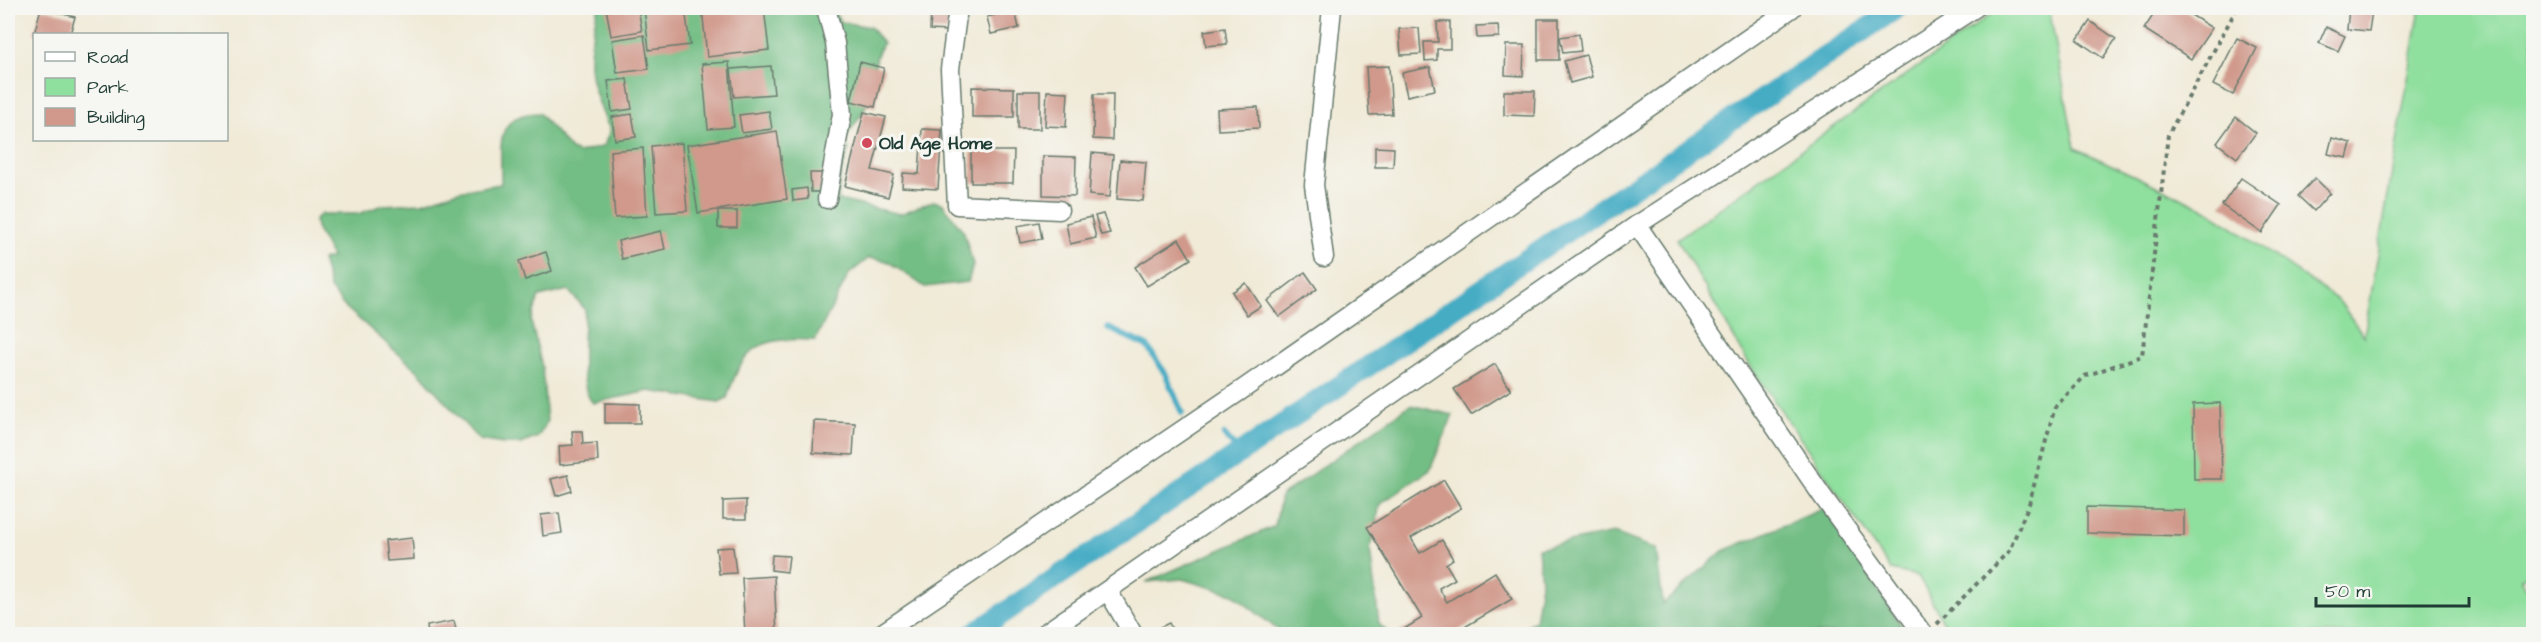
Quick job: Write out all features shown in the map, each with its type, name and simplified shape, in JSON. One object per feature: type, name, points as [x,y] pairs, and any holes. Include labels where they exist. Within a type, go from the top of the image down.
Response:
[{"type":"street","points":[[826,8],[835,43],[842,114],[827,199]]},
{"type":"street","points":[[958,8],[950,69],[957,205],[1059,210]]},
{"type":"street","points":[[1324,257],[1314,185],[1332,8]]},
{"type":"street","points":[[881,634],[1252,383],[1791,8]]},
{"type":"street","points":[[1044,634],[1637,225],[1974,8]]},
{"type":"street","points":[[1637,225],[1823,497],[1929,630]]},
{"type":"street","points":[[1108,591],[1133,634]]},
{"type":"path","points":[[1929,630],[2009,551],[2029,504],[2055,407],[2085,376],[2142,356],[2168,135],[2237,8]]},
{"type":"green space","points":[[598,8],[831,8],[841,22],[870,27],[883,43],[876,60],[871,96],[857,121],[835,150],[841,156],[849,147],[840,179],[838,200],[900,214],[933,201],[942,203],[964,232],[973,265],[968,282],[925,287],[887,261],[869,258],[849,274],[815,340],[781,340],[757,348],[740,366],[727,398],[719,402],[649,391],[593,403],[588,395],[583,372],[585,309],[568,290],[539,297],[531,321],[542,367],[547,422],[538,437],[521,444],[479,440],[418,371],[343,305],[330,288],[322,260],[332,257],[316,228],[315,219],[322,214],[358,214],[383,205],[422,203],[458,191],[501,184],[503,135],[513,119],[524,115],[539,113],[571,150],[579,153],[604,146],[610,130],[590,70],[591,43]]},
{"type":"green space","points":[[2000,8],[2049,8],[2075,148],[2208,210],[2339,301],[2364,336],[2420,8],[2533,8],[2534,573],[2521,578],[2533,601],[2533,634],[1950,634],[1918,576],[1891,570],[1751,367],[1677,239]]},
{"type":"green space","points":[[1410,405],[1453,415],[1430,470],[1380,504],[1370,549],[1379,624],[1390,634],[1283,634],[1233,594],[1182,579],[1146,582],[1275,526],[1281,496]]},
{"type":"green space","points":[[1825,508],[1902,627],[1897,634],[1511,634],[1535,621],[1541,583],[1538,548],[1614,533],[1656,549],[1663,604],[1723,551]]},
{"type":"building","points":[[41,8],[75,17],[70,33],[34,33]]},
{"type":"building","points":[[606,8],[638,8],[642,31],[611,36]]},
{"type":"building","points":[[685,8],[690,45],[649,50],[644,9]]},
{"type":"building","points":[[702,8],[764,8],[769,50],[707,57]]},
{"type":"building","points":[[871,8],[896,8],[895,13],[871,11]]},
{"type":"building","points":[[2158,8],[2180,8],[2212,28],[2191,59],[2144,29]]},
{"type":"building","points":[[2349,8],[2372,11],[2369,31],[2347,29]]},
{"type":"building","points":[[1015,10],[1019,28],[991,34],[987,17]]},
{"type":"building","points":[[931,12],[949,14],[947,31],[930,30]]},
{"type":"building","points":[[1538,19],[1559,19],[1559,60],[1538,60]]},
{"type":"building","points":[[2090,21],[2116,39],[2103,58],[2077,40]]},
{"type":"building","points":[[1437,22],[1450,22],[1450,49],[1437,49],[1437,60],[1425,61],[1424,42],[1438,42]]},
{"type":"building","points":[[1498,25],[1499,37],[1477,38],[1476,26]]},
{"type":"building","points":[[2326,27],[2345,36],[2338,51],[2319,43]]},
{"type":"building","points":[[1225,28],[1227,44],[1206,46],[1204,31]]},
{"type":"building","points":[[1419,28],[1421,54],[1401,55],[1399,29]]},
{"type":"building","points":[[1579,34],[1581,51],[1563,53],[1560,37]]},
{"type":"building","points":[[644,35],[649,69],[617,73],[612,40]]},
{"type":"building","points":[[2237,38],[2257,48],[2233,95],[2213,85]]},
{"type":"building","points":[[1506,45],[1524,45],[1523,76],[1505,75]]},
{"type":"building","points":[[1586,55],[1592,77],[1570,83],[1564,61]]},
{"type":"building","points":[[729,62],[734,127],[708,129],[702,64]]},
{"type":"building","name":"Old Age Home","points":[[860,62],[884,68],[875,107],[851,101]]},
{"type":"building","points":[[771,66],[774,94],[734,97],[731,69]]},
{"type":"building","points":[[1389,66],[1392,114],[1369,115],[1366,67]]},
{"type":"building","points":[[1430,67],[1435,90],[1407,96],[1402,73]]},
{"type":"building","points":[[627,79],[632,109],[612,112],[608,81]]},
{"type":"building","points":[[972,87],[1014,88],[1014,117],[972,117]]},
{"type":"building","points":[[1018,91],[1040,91],[1040,129],[1018,129]]},
{"type":"building","points":[[1047,91],[1068,92],[1066,127],[1045,126]]},
{"type":"building","points":[[1504,91],[1535,91],[1534,116],[1504,115]]},
{"type":"building","points":[[1094,94],[1113,94],[1112,140],[1093,139]]},
{"type":"building","points":[[1258,107],[1259,128],[1218,130],[1217,109]]},
{"type":"building","points":[[769,111],[772,129],[742,133],[739,115]]},
{"type":"building","name":"Old Age Home","points":[[864,112],[886,117],[872,170],[894,175],[888,197],[845,186]]},
{"type":"building","points":[[632,114],[636,137],[615,140],[612,117]]},
{"type":"building","points":[[2236,117],[2256,133],[2237,158],[2217,143]]},
{"type":"building","name":"Old Age Home","points":[[922,129],[942,130],[938,189],[902,187],[903,173],[919,174]]},
{"type":"building","points":[[777,131],[787,199],[698,213],[687,145]]},
{"type":"building","points":[[2332,138],[2351,143],[2347,158],[2328,154]]},
{"type":"building","points":[[682,143],[687,211],[656,213],[651,146]]},
{"type":"building","points":[[1375,147],[1394,148],[1393,167],[1375,167]]},
{"type":"building","points":[[643,148],[647,216],[615,218],[610,151]]},
{"type":"building","points":[[971,151],[1014,151],[1013,183],[971,183]]},
{"type":"building","points":[[1092,153],[1113,155],[1110,197],[1089,195]]},
{"type":"building","points":[[1043,156],[1076,157],[1075,196],[1043,195]]},
{"type":"building","points":[[1120,160],[1146,162],[1143,201],[1117,199]]},
{"type":"building","points":[[810,173],[825,173],[826,192],[811,192]]},
{"type":"building","points":[[2241,178],[2281,205],[2262,233],[2222,205]]},
{"type":"building","points":[[2315,178],[2330,193],[2314,211],[2298,196]]},
{"type":"building","points":[[807,188],[808,199],[793,201],[792,190]]},
{"type":"building","points":[[718,211],[737,211],[737,228],[718,228]]},
{"type":"building","points":[[1103,214],[1110,233],[1101,235],[1095,216]]},
{"type":"building","points":[[1091,217],[1096,238],[1070,244],[1066,223]]},
{"type":"building","points":[[1039,222],[1042,239],[1020,243],[1017,226]]},
{"type":"building","points":[[661,231],[665,249],[622,259],[618,241]]},
{"type":"building","points":[[1179,239],[1191,259],[1147,286],[1135,267]]},
{"type":"building","points":[[546,252],[552,271],[525,280],[519,261]]},
{"type":"building","points":[[1305,272],[1317,289],[1279,317],[1267,301]]},
{"type":"building","points":[[1246,283],[1261,306],[1247,315],[1232,292]]},
{"type":"building","points":[[1495,364],[1511,390],[1471,415],[1454,389]]},
{"type":"building","points":[[605,403],[640,404],[640,423],[605,423]]},
{"type":"building","points":[[2220,403],[2222,479],[2194,479],[2193,404]]},
{"type":"building","points":[[814,421],[855,423],[853,455],[813,453]]},
{"type":"building","points":[[572,431],[582,431],[583,444],[597,443],[598,461],[560,465],[559,446],[573,445]]},
{"type":"building","points":[[568,475],[572,491],[556,496],[551,479]]},
{"type":"building","points":[[1444,480],[1461,508],[1411,538],[1420,553],[1442,540],[1453,559],[1446,564],[1455,579],[1439,588],[1447,602],[1495,572],[1512,599],[1453,634],[1396,634],[1422,618],[1367,527]]},
{"type":"building","points":[[746,500],[746,519],[723,519],[723,501]]},
{"type":"building","points":[[2087,507],[2184,510],[2184,536],[2087,533]]},
{"type":"building","points":[[559,513],[562,533],[543,536],[541,515]]},
{"type":"building","points":[[412,538],[414,559],[387,561],[385,541]]},
{"type":"building","points":[[733,547],[736,573],[719,574],[716,548]]},
{"type":"building","points":[[772,555],[789,556],[787,572],[771,570]]},
{"type":"building","points":[[774,576],[777,634],[745,634],[742,578]]},
{"type":"building","points":[[454,621],[457,634],[428,634],[427,626]]},
{"type":"building","points":[[1169,623],[1175,634],[1145,634]]},
{"type":"waterway","points":[[973,634],[1897,8]]},
{"type":"waterway","points":[[1108,328],[1147,346],[1166,375],[1182,413]]},
{"type":"waterway","points":[[1224,435],[1241,453]]},
{"type":"place","name":"Old Age Home","points":[[867,143]]}]
